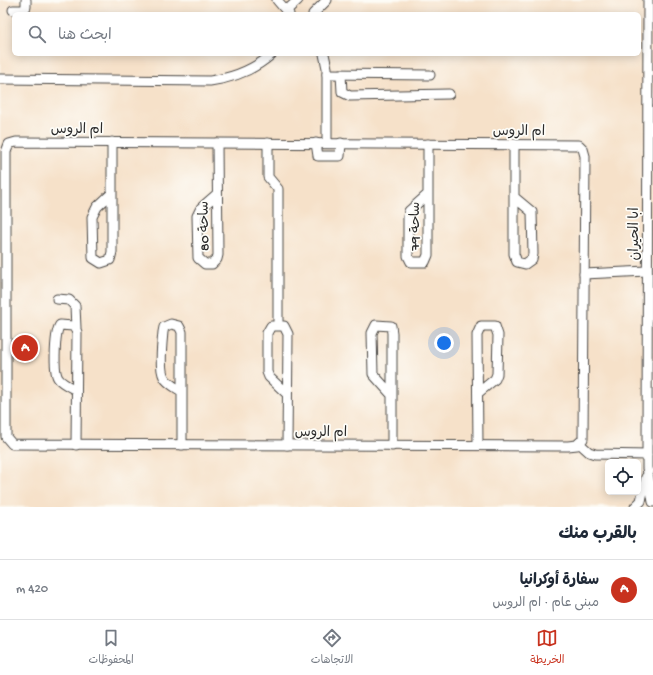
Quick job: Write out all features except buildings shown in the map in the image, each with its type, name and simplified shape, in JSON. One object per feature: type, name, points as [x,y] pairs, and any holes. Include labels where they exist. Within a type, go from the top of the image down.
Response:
[{"type":"street","points":[[12,10],[25,9],[26,0]]},
{"type":"street","points":[[277,0],[286,12]]},
{"type":"street","points":[[288,12],[298,0]]},
{"type":"street","points":[[315,12],[327,0]]},
{"type":"street","name":"ابا الحيران","points":[[635,507],[641,501],[647,468],[647,274],[650,196],[648,0]]},
{"type":"street","points":[[0,79],[210,81],[238,75],[252,68],[269,56]]},
{"type":"street","points":[[324,56],[327,74],[327,143]]},
{"type":"street","points":[[327,74],[430,75]]},
{"type":"street","points":[[341,74],[342,92],[350,96],[449,94]]},
{"type":"street","points":[[112,142],[112,193],[112,257],[110,260],[101,263],[93,258],[92,217],[97,208],[112,193]]},
{"type":"street","name":"ام الروس","points":[[11,143],[327,143],[576,144],[583,149],[585,156],[584,434],[579,443],[568,446],[16,445],[7,441],[3,325],[6,148],[11,143]]},
{"type":"street","name":"ساحة 80","points":[[216,194],[201,208],[197,216],[198,258],[208,264],[215,261],[218,255],[216,194],[217,143]]},
{"type":"street","points":[[268,143],[268,177],[278,189],[278,325]]},
{"type":"street","points":[[316,143],[318,156],[340,156],[341,143]]},
{"type":"street","name":"ساحة 79","points":[[428,144],[428,194],[428,255],[424,262],[415,264],[411,262],[408,256],[409,211],[428,194]]},
{"type":"street","points":[[514,144],[514,197],[514,254],[517,262],[525,264],[532,259],[534,254],[534,217],[529,209],[514,197]]},
{"type":"street","points":[[584,274],[614,274],[624,271],[647,274]]},
{"type":"street","points":[[57,299],[69,300],[75,306],[77,315],[76,445]]},
{"type":"street","points":[[76,328],[69,324],[60,325],[58,328],[56,374],[60,380],[76,390]]},
{"type":"street","points":[[181,392],[168,382],[164,377],[162,370],[164,327],[172,324],[179,326],[182,332],[182,445]]},
{"type":"street","points":[[391,394],[373,374],[372,333],[376,325],[380,324],[390,326],[392,333],[392,446]]},
{"type":"street","points":[[286,445],[287,394],[288,334],[284,326],[271,326],[267,333],[267,372],[269,377],[287,394]]},
{"type":"street","points":[[478,393],[492,381],[497,374],[498,335],[495,326],[481,326],[477,335],[478,445]]},
{"type":"street","points":[[579,443],[589,452],[595,454],[647,455]]},
{"type":"street","name":"ابا الحيران","points":[[647,468],[653,502]]},
{"type":"place","name":"سفارة أوكرانيا","points":[[25,348]]}]
